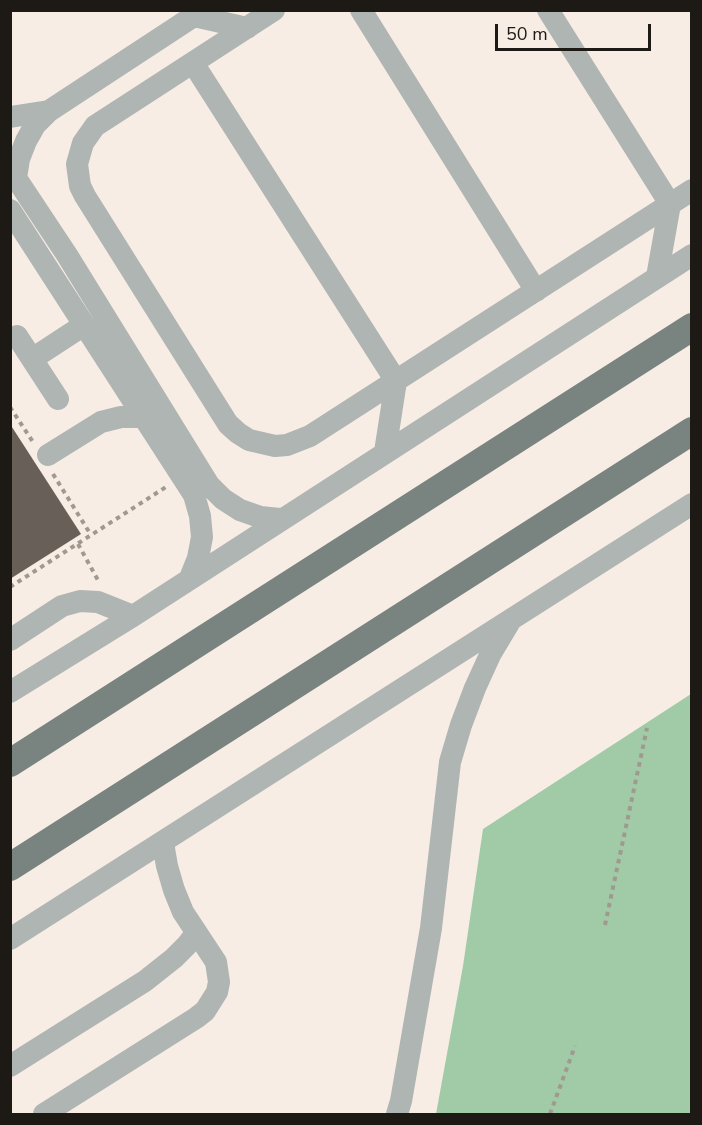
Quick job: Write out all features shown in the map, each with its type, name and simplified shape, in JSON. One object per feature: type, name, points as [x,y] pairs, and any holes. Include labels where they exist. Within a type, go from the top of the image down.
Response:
[{"type":"main road","points":[[10,763],[692,327]]},
{"type":"main road","points":[[10,867],[692,431]]},
{"type":"street","points":[[274,10],[95,126],[88,134],[79,153],[77,175],[85,196],[228,424],[238,433],[262,444],[275,446],[293,444],[310,436],[692,190]]},
{"type":"street","points":[[361,10],[536,291]]},
{"type":"street","points":[[548,10],[670,204],[657,277]]},
{"type":"street","points":[[247,28],[198,13],[49,111],[35,125],[13,174],[68,255],[208,485],[240,510],[260,517],[280,519]]},
{"type":"street","points":[[193,63],[396,381],[385,452]]},
{"type":"street","points":[[10,117],[49,111]]},
{"type":"street","points":[[10,210],[194,495],[200,516],[202,537],[198,558],[190,578]]},
{"type":"street","points":[[10,692],[123,611],[190,578],[692,255]]},
{"type":"street","points":[[32,359],[84,325]]},
{"type":"street","points":[[17,336],[58,399]]},
{"type":"street","points":[[48,455],[101,422],[121,417],[143,417]]},
{"type":"street","points":[[10,939],[692,504]]},
{"type":"street","points":[[10,640],[62,606],[71,603],[90,601],[123,611]]},
{"type":"street","points":[[397,1114],[431,928],[450,762],[474,688],[510,620]]},
{"type":"street","points":[[44,1114],[205,1011],[217,992],[219,972],[216,962],[183,912],[167,866],[163,843]]},
{"type":"street","points":[[10,1066],[145,981],[174,958],[196,933]]},
{"type":"path","points":[[10,587],[182,477]]},
{"type":"path","points":[[78,544],[123,611]]},
{"type":"path","points":[[605,925],[647,728]]},
{"type":"path","points":[[550,1114],[575,1046]]},
{"type":"green space","points":[[691,694],[691,1114],[436,1114],[463,966],[483,829]]},
{"type":"building","points":[[10,424],[81,534],[10,579]]}]
